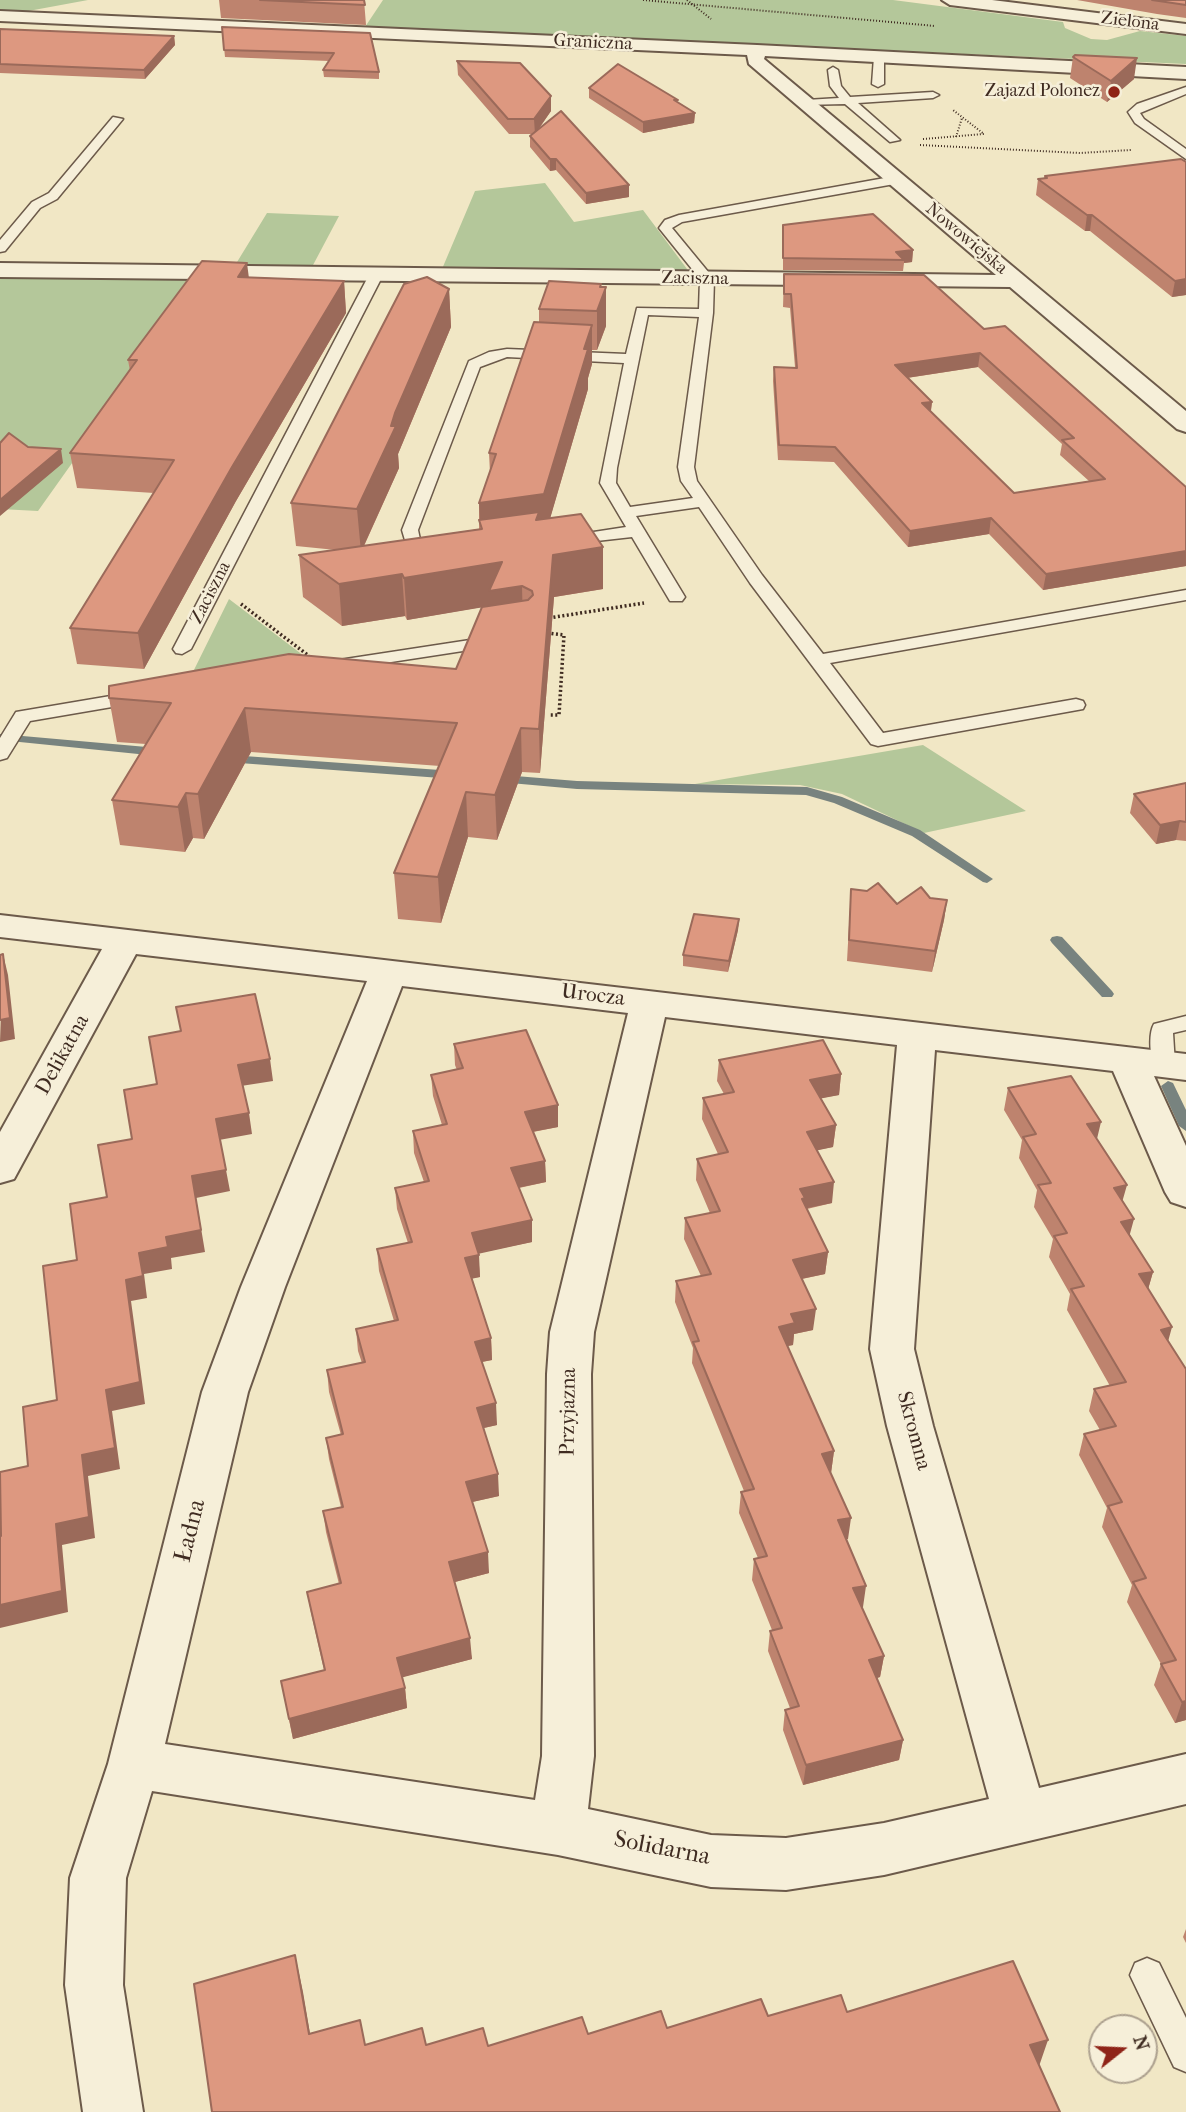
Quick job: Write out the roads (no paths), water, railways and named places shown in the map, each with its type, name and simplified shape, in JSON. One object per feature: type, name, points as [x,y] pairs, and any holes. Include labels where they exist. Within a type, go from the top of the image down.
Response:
[{"type":"street","name":"Zielona","points":[[950,0],[1186,29]]},
{"type":"street","points":[[159,23],[174,8]]},
{"type":"street","name":"Graniczna","points":[[0,16],[757,50],[1186,73]]},
{"type":"street","name":"Nowowiejska","points":[[757,50],[755,60],[1186,424]]},
{"type":"street","name":"Zaciszna","points":[[0,270],[982,282],[1015,280]]},
{"type":"street","name":"Urocza","points":[[0,926],[1159,1064]]},
{"type":"street","name":"Delikatna","points":[[0,1169],[125,941]]},
{"type":"street","name":"Ładna","points":[[113,2112],[94,1985],[98,1878],[134,1764],[225,1392],[262,1287],[389,972]]},
{"type":"street","name":"Przyjazna","points":[[558,1829],[568,1756],[569,1374],[572,1332],[649,1003]]},
{"type":"street","name":"Skromna","points":[[917,1035],[892,1349],[910,1426],[1021,1817]]},
{"type":"street","points":[[1159,1064],[1186,1192]]},
{"type":"street","name":"Solidarna","points":[[134,1764],[558,1829],[711,1860],[786,1864],[884,1849],[1186,1779]]},
{"type":"lane","points":[[878,84],[879,57]]},
{"type":"lane","points":[[833,70],[836,86],[846,99],[894,140]]},
{"type":"lane","points":[[1186,90],[1141,106],[1134,112],[1139,121],[1186,155]]},
{"type":"lane","points":[[806,103],[933,95]]},
{"type":"lane","points":[[0,248],[34,207],[52,196],[117,118]]},
{"type":"lane","points":[[895,180],[668,223],[665,228],[707,279],[706,313],[686,467],[689,481],[756,579],[878,740],[1076,705]]},
{"type":"lane","name":"Zaciszna","points":[[182,649],[376,275]]},
{"type":"lane","points":[[676,597],[608,483],[642,311],[706,313]]},
{"type":"lane","points":[[450,557],[429,555],[419,550],[409,537],[474,364],[494,355],[507,353],[632,359]]},
{"type":"lane","points":[[626,512],[703,502]]},
{"type":"lane","points":[[555,543],[636,531]]},
{"type":"lane","points":[[818,660],[1186,595]]},
{"type":"lane","points":[[320,668],[523,636]]},
{"type":"lane","points":[[2,751],[23,716],[158,694]]},
{"type":"lane","points":[[1159,1064],[1162,1028],[1186,1023]]},
{"type":"lane","points":[[1147,1975],[1186,2055]]},
{"type":"waterway","points":[[0,737],[158,752]]},
{"type":"waterway","points":[[230,759],[454,775]]},
{"type":"waterway","points":[[503,779],[577,785],[807,791],[838,800],[916,833],[987,879]]},
{"type":"waterway","points":[[1057,940],[1107,994]]},
{"type":"waterway","points":[[1168,1086],[1186,1126]]},
{"type":"place","name":"Zajazd Polonez","points":[[1114,92]]}]
